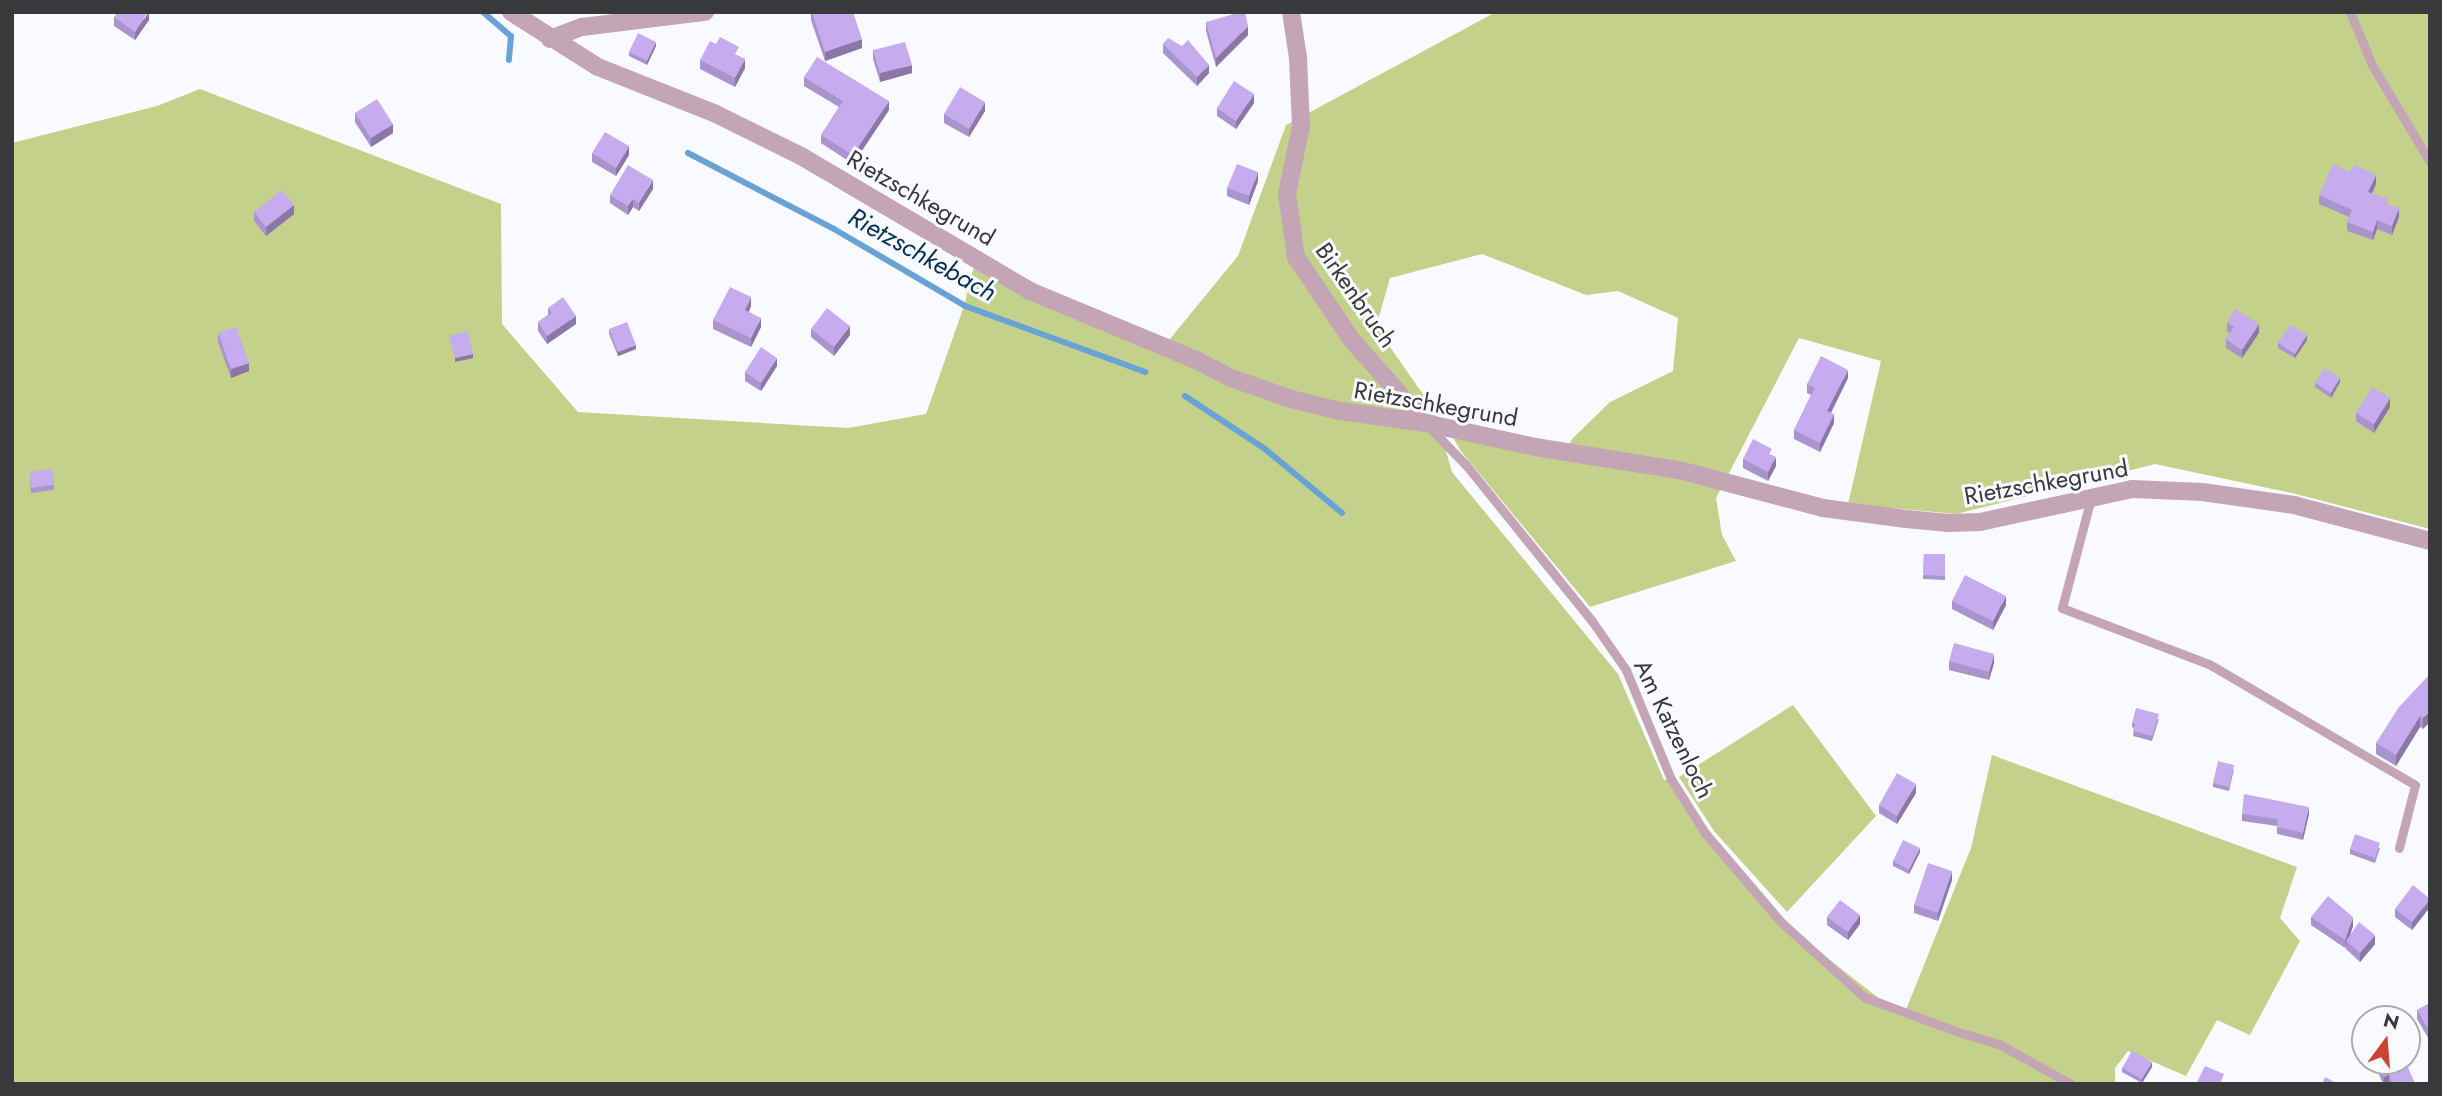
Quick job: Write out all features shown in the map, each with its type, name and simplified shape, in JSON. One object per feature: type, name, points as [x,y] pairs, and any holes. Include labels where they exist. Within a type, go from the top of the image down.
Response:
[{"type":"street","name":"Rietzschkegrund","points":[[511,12],[598,67],[716,114],[801,156],[1030,291],[1196,360],[1231,378],[1291,399],[1340,411],[1425,423],[1535,447],[1683,471],[1823,508],[1917,520],[1980,522],[2132,489],[2202,492],[2294,505],[2430,541]]},
{"type":"street","points":[[550,39],[582,27],[705,12]]},
{"type":"street","name":"Birkenbruch","points":[[1291,12],[1298,58],[1301,126],[1287,194],[1296,257],[1351,340],[1425,423]]},
{"type":"lane","points":[[2350,12],[2371,65],[2430,162]]},
{"type":"lane","name":"Am Katzenloch","points":[[1425,423],[1466,465],[1592,621],[1626,670],[1671,779],[1705,833],[1781,922],[1864,996],[1958,1032],[1999,1044],[2071,1084]]},
{"type":"lane","points":[[2091,496],[2062,608],[2209,664],[2416,785],[2399,848]]},
{"type":"green space","points":[[1496,12],[2430,12],[2430,529],[2296,494],[2155,464],[1956,514],[1848,504],[1881,361],[1799,338],[1716,498],[1722,535],[1736,561],[1590,607],[1460,450],[1452,435],[1562,459],[1572,439],[1610,402],[1673,371],[1678,318],[1618,291],[1586,295],[1482,254],[1390,278],[1376,327],[1434,410],[1452,472],[1618,674],[1664,780],[1671,779],[1705,833],[1781,922],[1903,1017],[1971,848],[1992,755],[2297,867],[2280,918],[2300,941],[2250,1035],[2217,1020],[2186,1076],[2128,1051],[2115,1068],[2115,1084],[12,1084],[12,143],[157,106],[200,89],[501,204],[502,324],[578,412],[848,428],[926,414],[964,306],[976,258],[1165,345],[1238,256],[1286,125]]},
{"type":"green space","points":[[1793,705],[1876,816],[1787,912],[1714,831],[1679,777]]},
{"type":"building","points":[[118,12],[148,12],[135,32],[114,17]]},
{"type":"building","points":[[812,12],[853,12],[862,39],[825,52]]},
{"type":"building","points":[[1245,12],[1248,26],[1216,58],[1206,22]]},
{"type":"building","points":[[638,33],[656,42],[647,61],[629,52]]},
{"type":"building","points":[[720,37],[739,47],[735,54],[745,59],[735,78],[700,60],[710,41],[716,44]]},
{"type":"building","points":[[1168,38],[1182,46],[1188,40],[1209,65],[1197,77],[1163,44]]},
{"type":"building","points":[[905,42],[912,65],[880,73],[873,50]]},
{"type":"building","points":[[817,57],[889,101],[853,155],[821,135],[843,101],[804,77]]},
{"type":"building","points":[[1234,81],[1254,94],[1236,121],[1217,108]]},
{"type":"building","points":[[960,87],[985,102],[969,129],[944,114]]},
{"type":"building","points":[[377,99],[393,124],[371,138],[355,113]]},
{"type":"building","points":[[605,132],[629,146],[616,168],[592,153]]},
{"type":"building","points":[[1237,164],[1258,172],[1249,196],[1227,188]]},
{"type":"building","points":[[2333,164],[2349,172],[2355,165],[2376,175],[2368,192],[2388,199],[2386,204],[2399,208],[2392,226],[2377,220],[2373,232],[2347,222],[2352,210],[2319,195]]},
{"type":"building","points":[[628,165],[653,180],[639,203],[633,199],[628,206],[610,195]]},
{"type":"building","points":[[282,190],[294,205],[266,227],[254,212]]},
{"type":"building","points":[[730,287],[751,297],[745,310],[761,318],[751,338],[713,320]]},
{"type":"building","points":[[563,297],[576,316],[547,336],[538,322],[552,313],[548,308]]},
{"type":"building","points":[[827,308],[850,326],[834,347],[811,329]]},
{"type":"building","points":[[2235,309],[2259,324],[2242,350],[2226,339],[2234,327],[2227,322]]},
{"type":"building","points":[[627,322],[636,345],[618,352],[609,329]]},
{"type":"building","points":[[2290,325],[2307,335],[2295,354],[2278,343]]},
{"type":"building","points":[[236,327],[249,363],[231,369],[218,333]]},
{"type":"building","points":[[468,331],[473,354],[455,358],[449,336]]},
{"type":"building","points":[[761,347],[777,358],[761,383],[745,372]]},
{"type":"building","points":[[1821,356],[1848,370],[1827,411],[1834,414],[1820,443],[1794,430],[1815,388],[1807,384]]},
{"type":"building","points":[[2324,368],[2340,378],[2331,393],[2315,383]]},
{"type":"building","points":[[2372,387],[2390,398],[2374,424],[2356,413]]},
{"type":"building","points":[[1753,439],[1772,449],[1769,454],[1776,457],[1768,472],[1743,459]]},
{"type":"building","points":[[52,469],[54,485],[31,488],[30,472]]},
{"type":"building","points":[[1924,554],[1945,554],[1945,576],[1923,575]]},
{"type":"building","points":[[1965,575],[2006,596],[1993,621],[1952,601]]},
{"type":"building","points":[[1954,643],[1994,654],[1989,672],[1949,661]]},
{"type":"building","points":[[2430,674],[2430,711],[2423,718],[2420,716],[2396,755],[2376,743],[2399,707]]},
{"type":"building","points":[[2136,708],[2159,714],[2152,736],[2133,731]]},
{"type":"building","points":[[2218,761],[2234,765],[2229,787],[2213,783]]},
{"type":"building","points":[[1897,773],[1916,784],[1897,816],[1879,805]]},
{"type":"building","points":[[2244,794],[2309,807],[2303,833],[2277,827],[2278,819],[2242,814]]},
{"type":"building","points":[[2355,834],[2380,843],[2375,858],[2350,849]]},
{"type":"building","points":[[1903,840],[1920,848],[1909,870],[1893,861]]},
{"type":"building","points":[[1928,863],[1952,871],[1938,913],[1914,905]]},
{"type":"building","points":[[2413,885],[2430,899],[2412,922],[2395,909]]},
{"type":"building","points":[[2328,896],[2353,917],[2345,940],[2311,917]]},
{"type":"building","points":[[1840,900],[1860,915],[1848,932],[1827,917]]},
{"type":"building","points":[[2359,922],[2375,935],[2360,953],[2346,941]]},
{"type":"building","points":[[2430,1003],[2430,1032],[2421,1017],[2421,1008]]},
{"type":"building","points":[[2132,1051],[2152,1062],[2142,1079],[2122,1068]]},
{"type":"building","points":[[2205,1066],[2224,1074],[2220,1084],[2196,1084]]},
{"type":"building","points":[[2389,1075],[2411,1075],[2415,1084],[2392,1084]]},
{"type":"building","points":[[2325,1077],[2338,1084],[2322,1084]]},
{"type":"waterway","name":"Rietzschkebach","points":[[483,12],[511,36],[509,60]]},
{"type":"waterway","name":"Rietzschkebach","points":[[688,153],[834,229],[965,306],[1145,372]]},
{"type":"waterway","name":"Rietzschkebach","points":[[1185,396],[1265,449],[1342,513]]}]
